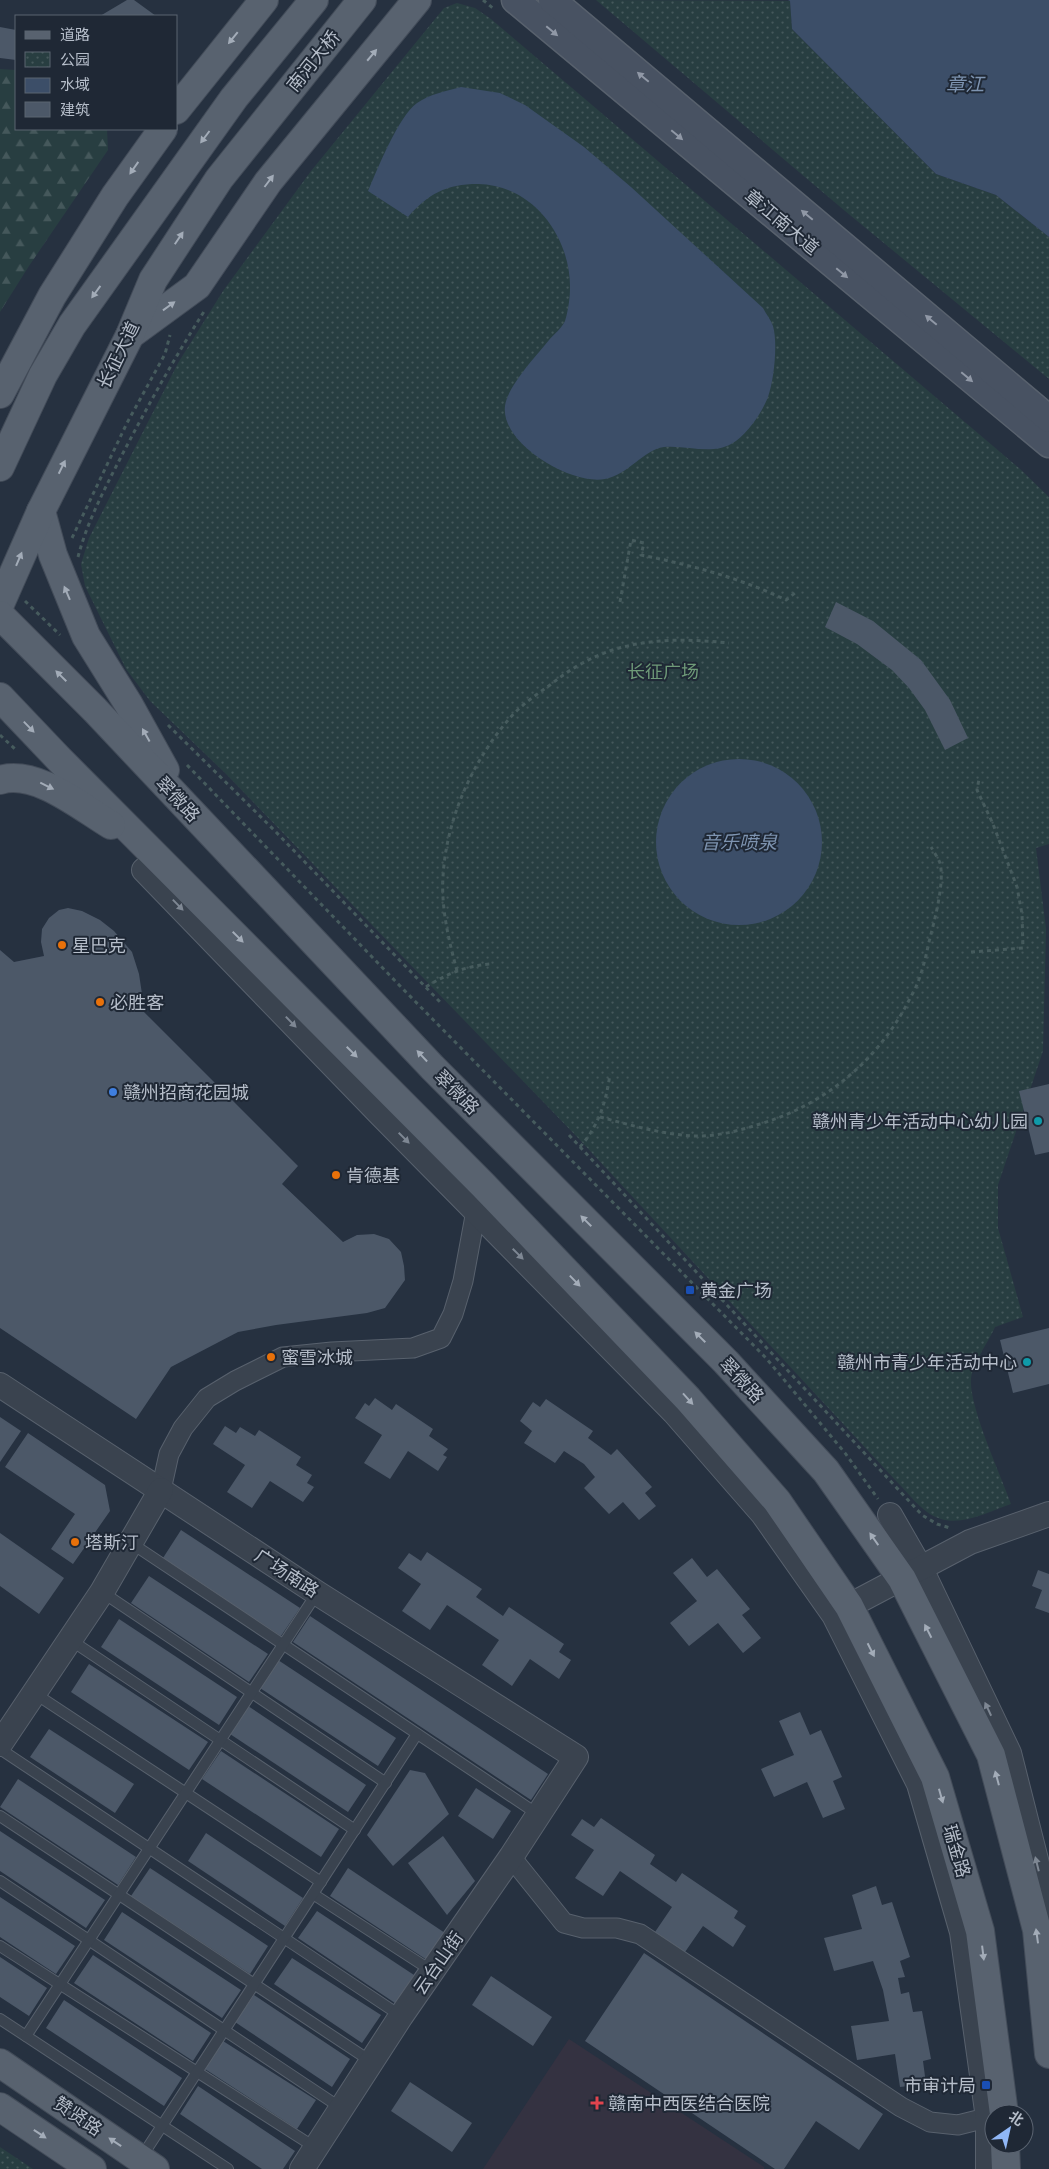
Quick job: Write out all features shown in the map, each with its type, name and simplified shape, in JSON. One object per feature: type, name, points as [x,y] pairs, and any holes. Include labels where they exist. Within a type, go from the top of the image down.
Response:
[{"type":"main road","points":[[178,108],[264,0]]},
{"type":"main road","points":[[0,467],[43,375],[72,325],[234,98],[314,0]]},
{"type":"main road","name":"南河大桥","points":[[264,121],[362,0]]},
{"type":"main road","points":[[130,335],[197,286],[268,182],[417,0]]},
{"type":"main road","name":"章江南大道","points":[[515,0],[1049,444]]},
{"type":"main road","name":"章江南大道","points":[[552,0],[1049,419]]},
{"type":"main road","name":"长征大道","points":[[0,604],[41,511],[130,335],[153,280],[169,252],[219,179],[264,121]]},
{"type":"main road","points":[[0,394],[38,319],[115,196],[162,130]]},
{"type":"main road","points":[[61,282],[134,238]]},
{"type":"main road","points":[[26,344],[27,409]]},
{"type":"main road","points":[[41,511],[53,555],[86,636],[129,705],[187,808]]},
{"type":"main road","name":"翠微路","points":[[0,615],[95,710],[432,1067],[726,1362],[826,1471],[912,1574]]},
{"type":"main road","points":[[0,697],[58,758],[149,861],[479,1197],[688,1399],[777,1501],[850,1606]]},
{"type":"main road","points":[[0,780],[20,778],[45,784],[149,861]]},
{"type":"main road","points":[[912,1574],[991,1756],[1037,1930],[1049,2054]]},
{"type":"main road","name":"瑞金路","points":[[850,1606],[935,1777],[980,1931],[997,2104]]},
{"type":"main road","name":"赞贤路","points":[[0,2064],[148,2164]]},
{"type":"main road","name":"赞贤路","points":[[0,2107],[92,2169]]},
{"type":"main road","points":[[1005,2154],[1006,2169]]},
{"type":"street","points":[[0,1744],[102,1592],[162,1490],[169,1454],[183,1428],[206,1398],[283,1357],[332,1352],[414,1348],[441,1338],[453,1314],[463,1281],[479,1197]]},
{"type":"street","points":[[479,1197],[674,1412],[763,1514],[834,1615],[919,1784],[962,1932],[996,2104]]},
{"type":"street","name":"广场南路","points":[[0,1384],[317,1594],[576,1757]]},
{"type":"street","points":[[850,1606],[970,1542],[1049,1514]]},
{"type":"street","points":[[890,1516],[912,1574],[1009,1753],[1049,1911]]},
{"type":"street","name":"云台山街","points":[[302,2169],[401,2016],[511,1857],[576,1757]]},
{"type":"street","points":[[511,1857],[564,1923],[583,1928],[617,1928],[640,1934],[901,2107],[930,2122],[958,2125],[984,2118]]},
{"type":"street","points":[[988,2169],[991,2154]]},
{"type":"lane","points":[[131,1542],[539,1815]]},
{"type":"lane","points":[[102,1592],[386,1783]]},
{"type":"lane","points":[[26,2036],[317,1594]]},
{"type":"lane","points":[[69,1639],[355,1830]]},
{"type":"lane","points":[[34,1694],[321,1882]]},
{"type":"lane","points":[[148,2164],[162,2126],[417,1734]]},
{"type":"lane","points":[[0,1749],[401,2016]]},
{"type":"lane","points":[[0,1816],[372,2062]]},
{"type":"lane","points":[[0,1881],[342,2108]]},
{"type":"lane","points":[[314,1894],[433,1972]]},
{"type":"lane","points":[[0,1946],[316,2148]]},
{"type":"lane","points":[[0,2019],[228,2169]]},
{"type":"path","points":[[68,547],[112,453],[165,354],[178,300]]},
{"type":"path","points":[[76,566],[83,540],[111,476],[172,362],[207,307]]},
{"type":"path","points":[[620,602],[632,540],[644,543],[640,554],[750,583],[786,600],[795,594]]},
{"type":"path","points":[[44,619],[65,640]]},
{"type":"path","points":[[457,971],[442,900],[445,855],[456,813],[473,772],[510,718],[526,702],[576,666],[616,649],[678,639],[729,643]]},
{"type":"path","points":[[165,722],[274,830],[440,1002]]},
{"type":"path","points":[[185,763],[402,988],[766,1358],[845,1453],[890,1516]]},
{"type":"path","points":[[970,952],[1023,948],[1022,914],[1017,887],[993,824],[977,790],[979,779]]},
{"type":"path","points":[[600,1117],[650,1130],[693,1136],[741,1130],[782,1118],[828,1092],[857,1071],[898,1020],[918,984],[936,917],[940,884],[940,864],[931,847]]},
{"type":"path","points":[[426,987],[457,971],[476,965],[490,964]]},
{"type":"path","points":[[580,1147],[589,1137],[600,1117],[610,1074]]},
{"type":"path","points":[[569,1135],[916,1509],[937,1524],[952,1528]]},
{"type":"shaded area","name":"赣南中西医结合医院","points":[[569,2039],[764,2167],[764,2169],[483,2169]]},
{"type":"green space","points":[[596,0],[790,1],[792,29],[936,174],[996,195],[1049,237],[1049,379],[845,211]]},
{"type":"green space","name":"长征广场","points":[[457,3],[475,8],[491,19],[1019,468],[1049,497],[1049,844],[1036,848],[1046,929],[1043,1051],[998,1185],[998,1228],[1023,1317],[995,1327],[978,1359],[971,1379],[980,1423],[1011,1504],[980,1516],[958,1521],[937,1518],[915,1502],[579,1139],[225,773],[150,701],[126,669],[85,586],[81,564],[89,538],[178,363],[223,291],[311,171],[444,8]]},
{"type":"green space","points":[[0,69],[15,70],[15,130],[107,130],[108,150],[0,312]]},
{"type":"green space","points":[[0,2147],[33,2169],[0,2169]]},
{"type":"water","name":"章江","points":[[788,0],[1049,0],[1049,237],[996,195],[936,174],[792,29],[790,1]]},
{"type":"water","points":[[461,87],[500,93],[525,105],[584,147],[631,187],[763,308],[772,324],[774,333],[775,362],[772,382],[762,410],[748,430],[737,440],[715,449],[664,447],[656,449],[613,477],[591,479],[575,476],[558,469],[526,448],[514,434],[507,420],[505,406],[507,398],[523,372],[560,329],[566,319],[570,281],[567,260],[560,240],[549,222],[535,207],[519,195],[499,187],[467,184],[447,188],[430,196],[408,217],[368,191],[389,144],[410,110],[427,97]]},
{"type":"water","name":"音乐喷泉","points":[[747,759],[771,765],[798,783],[816,810],[821,826],[821,858],[816,874],[798,901],[785,911],[763,922],[731,925],[707,919],[686,906],[675,895],[659,866],[656,834],[662,810],[675,789],[686,778],[715,762]]},
{"type":"building","points":[[127,0],[134,0],[155,15],[102,15]]},
{"type":"building","points":[[0,27],[15,30],[15,60],[0,58]]},
{"type":"building","points":[[836,602],[873,621],[921,660],[950,700],[968,738],[945,750],[925,710],[909,688],[892,670],[857,644],[825,627]]},
{"type":"building","name":"赣州招商花园城","points":[[68,908],[82,911],[100,920],[114,931],[132,952],[139,974],[142,994],[139,1007],[298,1166],[282,1184],[343,1242],[357,1235],[374,1234],[389,1239],[401,1252],[404,1266],[405,1280],[385,1308],[367,1313],[238,1332],[171,1367],[136,1419],[0,1328],[0,950],[14,962],[44,956],[41,942],[42,929],[49,918],[59,910]]},
{"type":"building","name":"赣州青少年活动中心幼儿园","points":[[1049,1084],[1049,1152],[1035,1155],[1019,1091]]},
{"type":"building","name":"赣州市青少年活动中心","points":[[1049,1328],[1049,1384],[1013,1393],[1000,1340]]},
{"type":"building","points":[[375,1398],[392,1410],[396,1404],[433,1429],[429,1436],[448,1449],[443,1455],[447,1457],[438,1471],[408,1451],[390,1479],[364,1463],[382,1435],[355,1418],[365,1403],[369,1406]]},
{"type":"building","points":[[546,1399],[593,1431],[588,1438],[611,1455],[617,1449],[652,1487],[645,1493],[656,1506],[639,1520],[623,1502],[609,1514],[584,1488],[595,1477],[584,1464],[564,1451],[555,1463],[524,1443],[532,1431],[520,1421],[533,1402],[540,1407]]},
{"type":"building","points":[[0,1417],[21,1431],[0,1462]]},
{"type":"building","points":[[225,1426],[236,1433],[240,1427],[255,1436],[259,1430],[301,1457],[296,1465],[312,1475],[307,1483],[314,1487],[303,1502],[270,1481],[252,1508],[227,1492],[245,1465],[213,1444]]},
{"type":"building","points":[[28,1433],[105,1485],[110,1511],[73,1564],[51,1549],[75,1514],[5,1467]]},
{"type":"building","points":[[181,1530],[300,1608],[281,1636],[163,1558]]},
{"type":"building","points":[[0,1533],[64,1578],[39,1614],[0,1586]]},
{"type":"building","points":[[427,1552],[482,1589],[476,1597],[503,1616],[509,1607],[564,1644],[559,1652],[571,1660],[559,1679],[530,1659],[512,1686],[482,1665],[499,1640],[447,1605],[430,1630],[402,1611],[421,1584],[398,1568],[409,1553],[421,1561]]},
{"type":"building","points":[[692,1558],[707,1577],[717,1569],[750,1609],[742,1615],[761,1638],[743,1653],[718,1623],[689,1646],[670,1623],[697,1601],[673,1573]]},
{"type":"building","points":[[1038,1570],[1049,1574],[1049,1613],[1035,1608],[1042,1590],[1032,1586]]},
{"type":"building","points":[[149,1576],[268,1654],[249,1682],[131,1603]]},
{"type":"building","points":[[310,1616],[548,1774],[531,1800],[293,1642]]},
{"type":"building","points":[[119,1619],[237,1697],[219,1725],[101,1647]]},
{"type":"building","points":[[278,1660],[396,1738],[378,1766],[260,1688]]},
{"type":"building","points":[[89,1664],[208,1742],[189,1770],[71,1692]]},
{"type":"building","points":[[248,1706],[366,1785],[348,1812],[230,1734]]},
{"type":"building","points":[[800,1712],[810,1735],[821,1730],[842,1777],[833,1781],[845,1809],[823,1818],[807,1782],[774,1797],[761,1769],[794,1755],[779,1721]]},
{"type":"building","points":[[49,1729],[134,1784],[115,1813],[30,1757]]},
{"type":"building","points":[[221,1751],[339,1829],[321,1857],[202,1779]]},
{"type":"building","points":[[410,1770],[425,1773],[449,1814],[393,1866],[367,1835]]},
{"type":"building","points":[[18,1779],[136,1857],[118,1885],[0,1807]]},
{"type":"building","points":[[476,1788],[511,1811],[493,1839],[458,1816]]},
{"type":"building","points":[[601,1818],[655,1855],[650,1864],[676,1882],[682,1873],[738,1911],[734,1918],[746,1926],[733,1947],[703,1926],[685,1952],[655,1932],[672,1907],[620,1871],[603,1896],[575,1878],[594,1850],[571,1835],[582,1819],[594,1827]]},
{"type":"building","points":[[0,1831],[105,1900],[86,1928],[0,1871]]},
{"type":"building","points":[[206,1833],[303,1898],[285,1926],[188,1861]]},
{"type":"building","points":[[443,1836],[475,1881],[447,1915],[408,1863]]},
{"type":"building","points":[[150,1868],[268,1946],[250,1974],[131,1896]]},
{"type":"building","points":[[348,1868],[445,1933],[427,1960],[330,1896]]},
{"type":"building","points":[[876,1886],[882,1905],[892,1902],[910,1957],[900,1961],[905,1977],[898,1978],[901,1994],[909,1992],[913,2012],[922,2011],[931,2059],[923,2061],[926,2084],[900,2087],[895,2054],[857,2060],[851,2026],[889,2021],[883,1990],[873,1961],[834,1971],[824,1938],[862,1929],[852,1895]]},
{"type":"building","points":[[0,1897],[75,1946],[56,1974],[0,1937]]},
{"type":"building","points":[[317,1911],[414,1975],[395,2003],[298,1938]]},
{"type":"building","points":[[122,1912],[241,1990],[222,2018],[104,1940]]},
{"type":"building","points":[[644,1953],[883,2114],[859,2150],[816,2121],[784,2169],[775,2169],[585,2041]]},
{"type":"building","points":[[93,1955],[211,2033],[193,2061],[74,1983]]},
{"type":"building","points":[[0,1957],[47,1988],[29,2016],[0,1997]]},
{"type":"building","points":[[292,1958],[381,2015],[362,2043],[274,1984]]},
{"type":"building","points":[[491,1976],[552,2017],[533,2046],[472,2005]]},
{"type":"building","points":[[254,1995],[350,2059],[332,2087],[235,2022]]},
{"type":"building","points":[[64,2000],[182,2078],[164,2106],[46,2028]]},
{"type":"building","points":[[223,2041],[316,2100],[297,2129],[205,2069]]},
{"type":"building","points":[[410,2082],[472,2123],[452,2152],[391,2111]]},
{"type":"building","points":[[198,2086],[295,2151],[283,2169],[262,2169],[180,2114]]},
{"type":"place","name":"星巴克","points":[[62,945]]},
{"type":"place","name":"必胜客","points":[[100,1002]]},
{"type":"place","name":"赣州招商花园城","points":[[113,1092]]},
{"type":"place","name":"赣州青少年活动中心幼儿园","points":[[1038,1121]]},
{"type":"place","name":"肯德基","points":[[336,1175]]},
{"type":"place","name":"黄金广场","points":[[690,1290]]},
{"type":"place","name":"蜜雪冰城","points":[[271,1357]]},
{"type":"place","name":"赣州市青少年活动中心","points":[[1027,1362]]},
{"type":"place","name":"塔斯汀","points":[[75,1542]]},
{"type":"place","name":"市审计局","points":[[986,2085]]},
{"type":"place","name":"赣南中西医结合医院","points":[[597,2103]]}]
